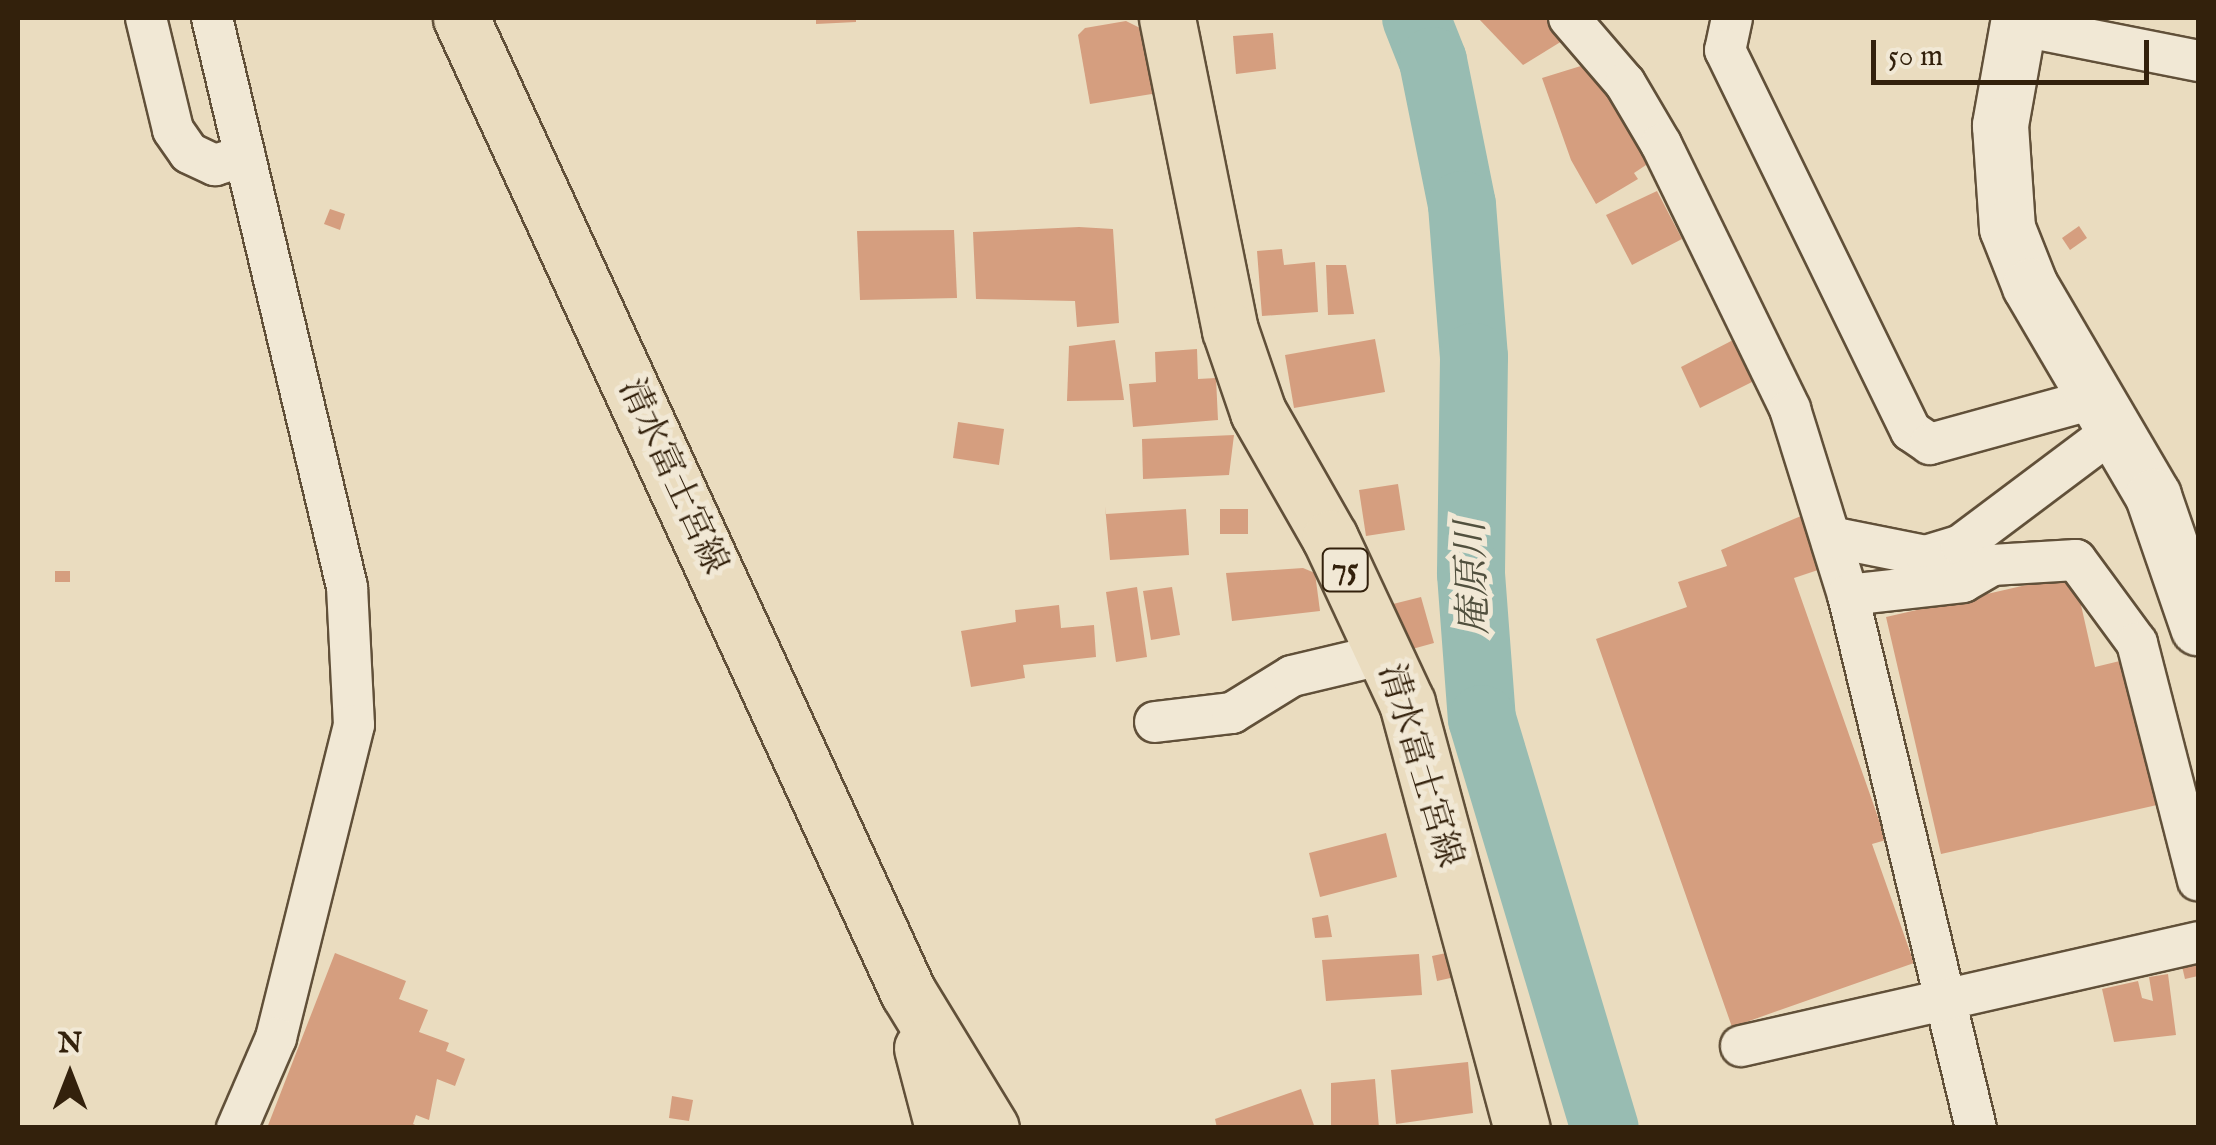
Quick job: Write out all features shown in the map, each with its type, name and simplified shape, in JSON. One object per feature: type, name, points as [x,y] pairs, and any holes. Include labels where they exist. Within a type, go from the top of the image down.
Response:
[{"type":"main road","name":"清水富士宮線","points":[[462,18],[908,992],[991,1128]]},
{"type":"main road","name":"清水富士宮線","points":[[1168,18],[1235,346],[1258,412],[1330,538],[1407,703],[1522,1128]]},
{"type":"main road","name":"清水富士宮線","points":[[908,992],[943,1128]]},
{"type":"street","points":[[146,18],[172,130],[189,153],[215,164],[245,156]]},
{"type":"street","points":[[212,18],[347,587],[354,725],[276,1038],[238,1128]]},
{"type":"street","points":[[1569,18],[1625,83],[1661,144],[1790,410],[1848,595],[1976,1128]]},
{"type":"street","points":[[1732,18],[1725,50],[1912,432],[1930,444],[2107,413]]},
{"type":"street","points":[[2198,61],[2018,21],[2000,125],[2007,228],[2030,286],[2107,413],[2174,546],[2198,627]]},
{"type":"street","points":[[1831,537],[1926,556],[1961,545],[2107,413]]},
{"type":"street","points":[[1848,595],[1963,582],[1992,565],[2076,560],[2138,643],[2198,880]]},
{"type":"street","points":[[1154,722],[1232,712],[1292,676],[1384,654]]},
{"type":"street","points":[[1741,1046],[2198,942]]},
{"type":"building","points":[[816,18],[856,18],[856,22],[816,24]]},
{"type":"building","points":[[1478,18],[1548,18],[1567,38],[1523,65]]},
{"type":"building","points":[[1126,21],[1146,31],[1158,93],[1090,104],[1078,35],[1085,28]]},
{"type":"building","points":[[1273,33],[1276,69],[1236,74],[1233,36]]},
{"type":"building","points":[[1584,65],[1603,77],[1652,161],[1634,173],[1638,179],[1596,204],[1571,160],[1542,78]]},
{"type":"building","points":[[1657,191],[1682,239],[1632,265],[1606,215]]},
{"type":"building","points":[[330,209],[345,214],[340,230],[324,224]]},
{"type":"building","points":[[2079,226],[2087,238],[2070,250],[2062,238]]},
{"type":"building","points":[[1113,229],[1119,323],[1077,327],[1075,301],[976,299],[973,232]]},
{"type":"building","points":[[954,230],[957,298],[860,300],[857,231]]},
{"type":"building","points":[[1282,249],[1284,265],[1315,262],[1318,312],[1262,316],[1257,251]]},
{"type":"building","points":[[1326,265],[1346,265],[1354,314],[1328,315]]},
{"type":"building","points":[[1375,339],[1385,392],[1294,408],[1285,355]]},
{"type":"building","points":[[1735,339],[1754,381],[1700,408],[1681,367]]},
{"type":"building","points":[[1115,340],[1124,400],[1067,401],[1069,346]]},
{"type":"building","points":[[1197,349],[1198,379],[1216,378],[1218,420],[1133,427],[1129,384],[1156,382],[1155,352]]},
{"type":"building","points":[[958,422],[1004,429],[999,465],[953,458]]},
{"type":"building","points":[[1234,435],[1229,475],[1143,479],[1142,439]]},
{"type":"building","points":[[1398,484],[1405,530],[1366,536],[1359,490]]},
{"type":"building","points":[[1105,506],[1106,514],[1186,509],[1189,555],[1110,560]]},
{"type":"building","points":[[1220,509],[1248,509],[1248,534],[1220,534]]},
{"type":"building","points":[[1801,516],[1821,569],[1794,578],[1886,840],[1872,844],[1914,963],[1732,1027],[1596,639],[1687,607],[1678,582],[1727,566],[1721,550]]},
{"type":"building","points":[[1303,568],[1315,573],[1320,611],[1232,621],[1226,573]]},
{"type":"building","points":[[55,571],[70,571],[70,582],[55,582]]},
{"type":"building","points":[[2074,574],[2095,667],[2124,660],[2157,805],[1941,854],[1886,617]]},
{"type":"building","points":[[1137,587],[1147,657],[1116,662],[1106,592]]},
{"type":"building","points":[[1172,587],[1180,635],[1151,640],[1143,591]]},
{"type":"building","points":[[1421,597],[1434,643],[1405,651],[1393,604]]},
{"type":"building","points":[[1059,605],[1061,628],[1094,625],[1096,657],[1023,665],[1025,678],[971,687],[961,631],[1016,622],[1015,610]]},
{"type":"building","points":[[1386,833],[1397,877],[1320,897],[1309,853]]},
{"type":"building","points":[[1328,915],[1332,937],[1315,938],[1312,918]]},
{"type":"building","points":[[1451,952],[1455,977],[1437,981],[1432,956]]},
{"type":"building","points":[[335,953],[406,981],[399,999],[428,1010],[419,1032],[449,1043],[446,1051],[465,1059],[455,1086],[437,1079],[429,1120],[416,1115],[413,1124],[422,1128],[267,1128]]},
{"type":"building","points":[[1419,954],[1422,995],[1326,1001],[1322,960]]},
{"type":"building","points":[[2198,959],[2198,976],[2185,979],[2181,962]]},
{"type":"building","points":[[2168,974],[2176,1035],[2114,1042],[2102,989],[2138,981],[2142,998],[2153,1001],[2149,977]]},
{"type":"building","points":[[1468,1062],[1473,1113],[1396,1124],[1391,1070]]},
{"type":"building","points":[[1375,1079],[1379,1128],[1331,1128],[1331,1083]]},
{"type":"building","points":[[1301,1089],[1315,1128],[1217,1128],[1215,1119]]},
{"type":"building","points":[[672,1096],[693,1100],[689,1121],[669,1118]]},
{"type":"waterway","name":"庵原川","points":[[1416,18],[1433,61],[1462,205],[1474,357],[1471,574],[1482,719],[1605,1128]]}]
